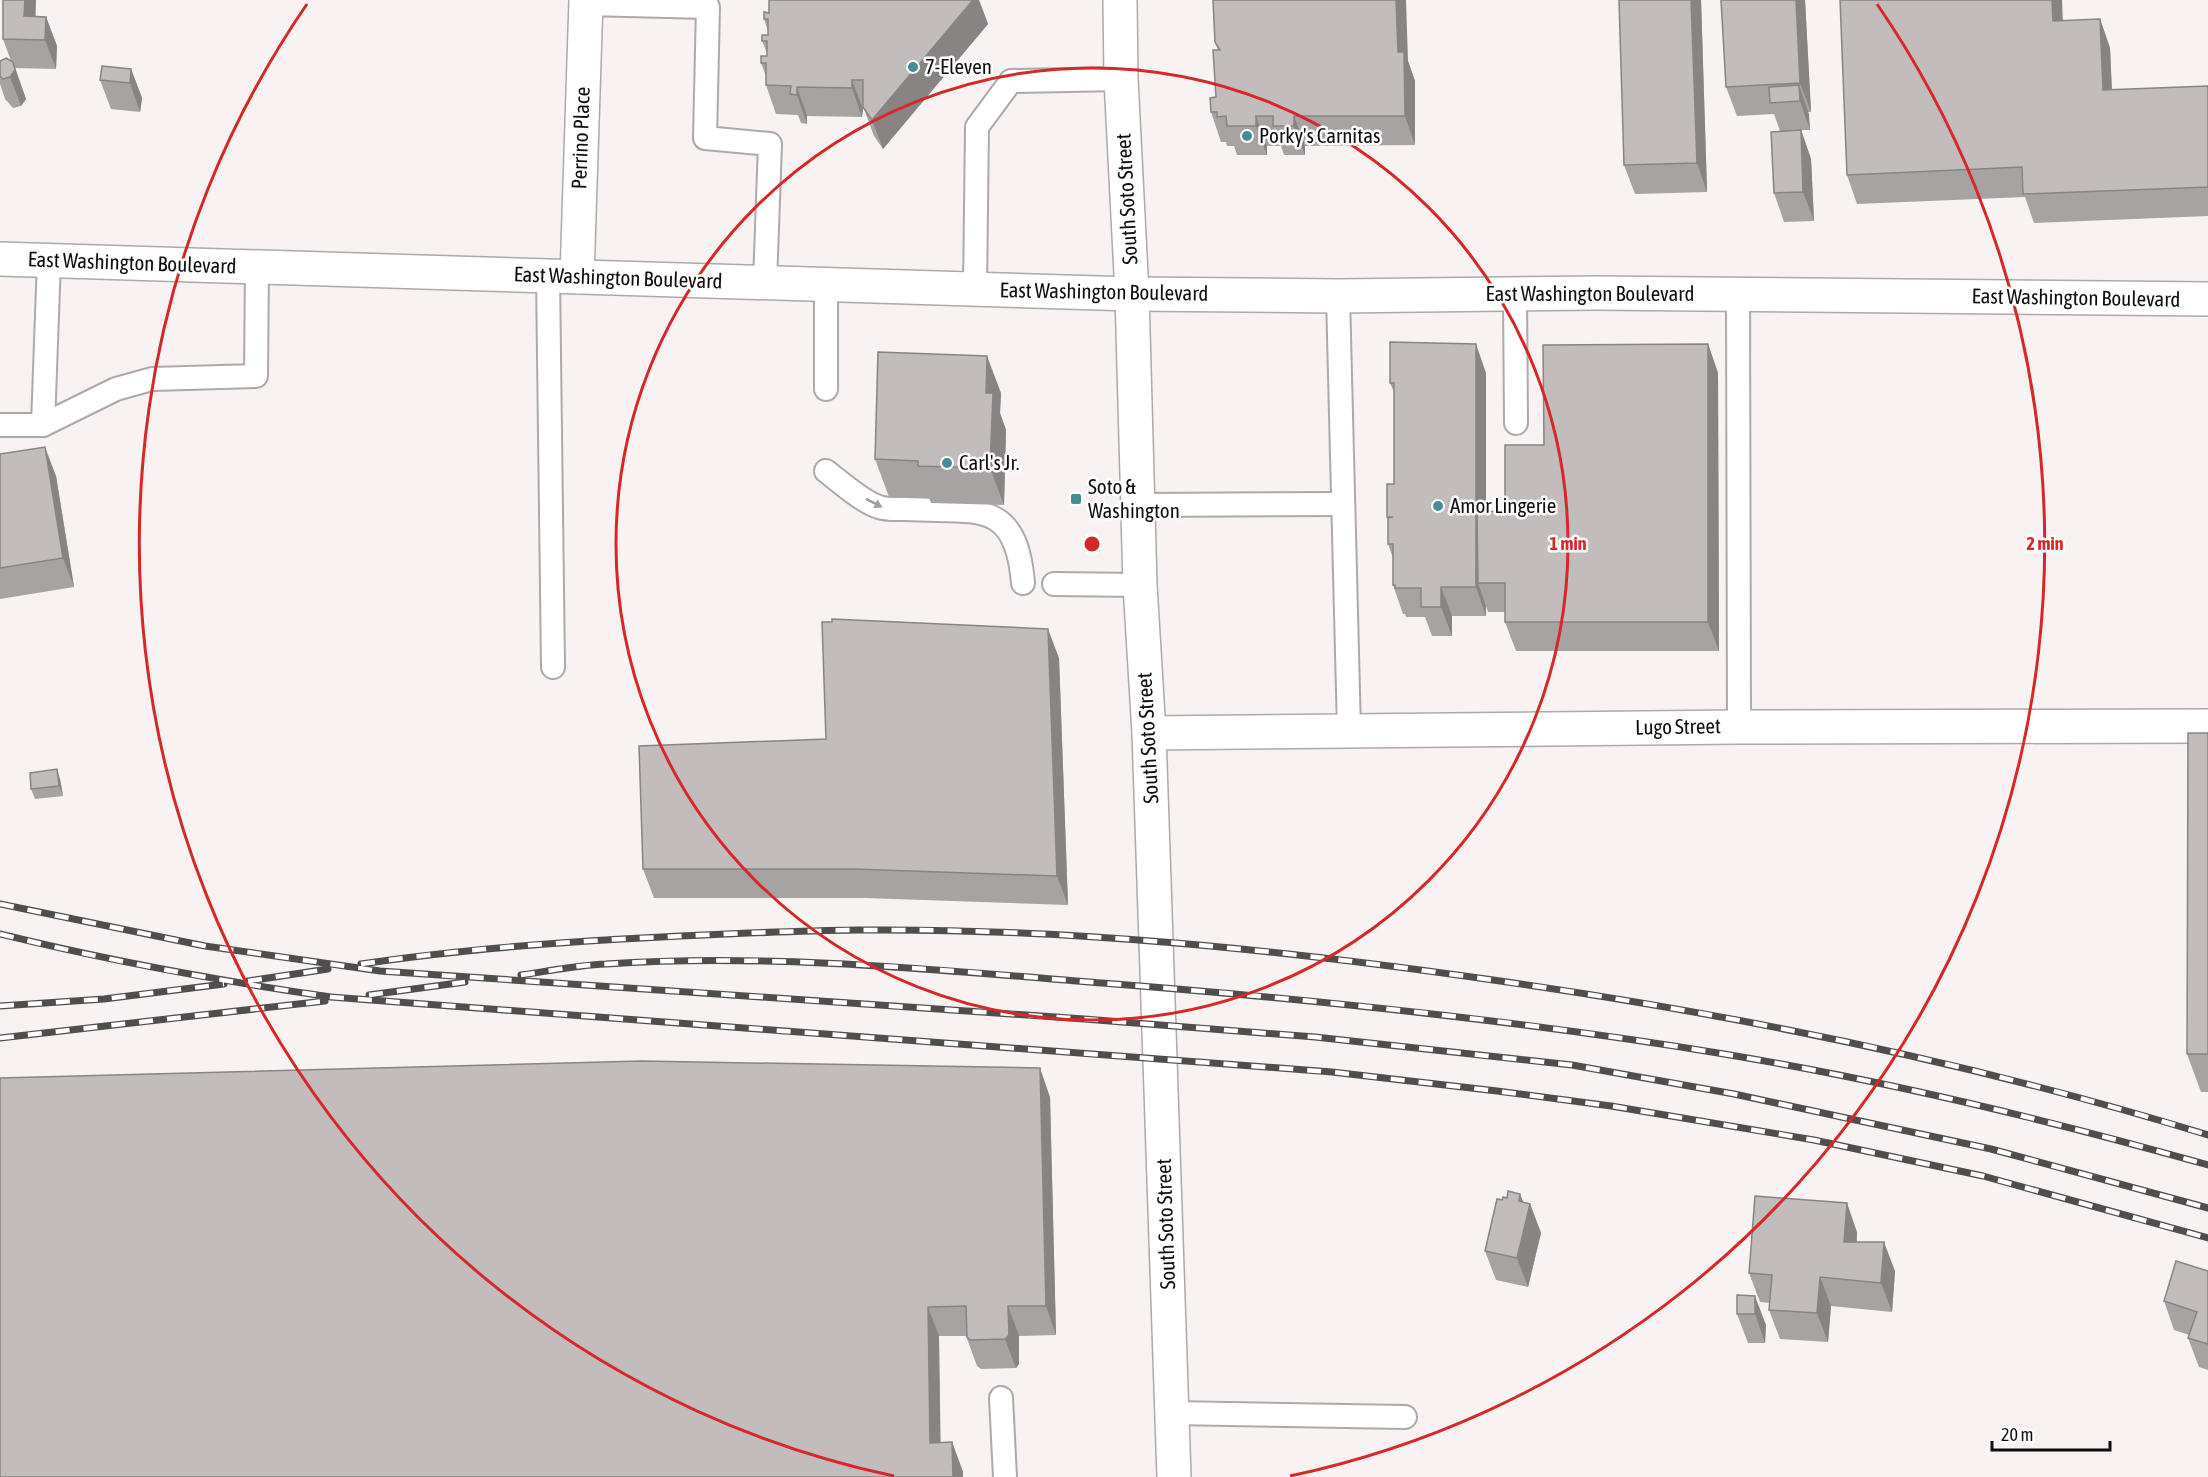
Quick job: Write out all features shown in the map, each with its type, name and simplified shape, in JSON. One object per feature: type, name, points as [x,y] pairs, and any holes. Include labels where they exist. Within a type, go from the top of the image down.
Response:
[{"type":"main road","name":"South Soto Street","points":[[1120,0],[1121,79],[1132,294],[1140,585],[1149,733],[1174,1477]]},
{"type":"main road","name":"Perrino Place","points":[[562,276],[586,2]]},
{"type":"main road","name":"East Washington Boulevard","points":[[0,259],[1132,294],[1338,296],[1738,294],[2208,299]]},
{"type":"main road","name":"Lugo Street","points":[[1149,733],[1739,727],[2208,726]]},
{"type":"lane","points":[[586,2],[708,8],[705,138],[770,144],[765,283]]},
{"type":"lane","points":[[975,290],[977,127],[1011,81],[1121,79]]},
{"type":"lane","points":[[43,426],[49,260]]},
{"type":"lane","points":[[0,425],[43,426],[116,389],[152,379],[256,376],[257,267]]},
{"type":"lane","points":[[553,667],[562,276]]},
{"type":"lane","points":[[826,285],[826,389]]},
{"type":"lane","points":[[1515,294],[1516,423]]},
{"type":"lane","points":[[1738,294],[1739,727]]},
{"type":"lane","points":[[1338,296],[1349,731]]},
{"type":"lane","points":[[826,471],[878,507],[987,514],[1006,525],[1015,540],[1021,561],[1023,583]]},
{"type":"lane","points":[[1138,505],[1343,504]]},
{"type":"lane","points":[[1053,584],[1140,585]]},
{"type":"lane","points":[[1001,1398],[1005,1477]]},
{"type":"lane","points":[[1171,1413],[1406,1417]]},
{"type":"building","points":[[3,0],[25,0],[24,16],[46,17],[45,40],[3,39]]},
{"type":"building","points":[[769,0],[973,0],[872,120],[863,107],[863,80],[852,80],[852,88],[797,87],[797,95],[790,94],[791,86],[766,85],[766,63],[761,63],[761,56],[767,56],[767,41],[762,41],[762,35],[768,35],[768,19],[764,19],[764,12],[769,13]]},
{"type":"building","points":[[1213,0],[1396,0],[1398,52],[1404,52],[1405,116],[1294,116],[1294,126],[1273,126],[1273,116],[1256,116],[1256,126],[1227,126],[1226,116],[1217,117],[1217,112],[1211,112],[1210,98],[1216,97],[1213,50],[1220,50],[1215,42]]},
{"type":"building","points":[[1619,0],[1691,0],[1697,163],[1624,165]]},
{"type":"building","points":[[1721,0],[1796,0],[1800,83],[1726,87]]},
{"type":"building","points":[[1840,0],[2052,0],[2053,21],[2100,19],[2103,90],[2208,86],[2208,187],[2023,194],[2022,167],[1847,175]]},
{"type":"building","points":[[6,58],[13,62],[15,70],[10,77],[3,79],[0,76],[0,61]]},
{"type":"building","points":[[102,66],[131,69],[130,83],[100,80]]},
{"type":"building","points":[[1799,85],[1800,101],[1770,103],[1769,87]]},
{"type":"building","points":[[1801,130],[1803,192],[1774,193],[1771,132]]},
{"type":"building","points":[[1390,342],[1476,344],[1476,587],[1441,587],[1441,607],[1421,607],[1421,588],[1395,588],[1393,585],[1393,544],[1388,544],[1388,518],[1393,517],[1387,517],[1387,484],[1394,484],[1394,383],[1390,383]]},
{"type":"building","points":[[1708,344],[1708,622],[1505,622],[1505,583],[1478,583],[1477,512],[1505,511],[1505,445],[1544,445],[1543,345]]},
{"type":"building","points":[[878,352],[987,356],[986,393],[993,393],[990,468],[918,466],[918,461],[875,459]]},
{"type":"building","points":[[45,447],[63,558],[0,568],[0,454]]},
{"type":"building","points":[[832,619],[1048,629],[1057,876],[854,869],[643,869],[639,746],[826,739],[822,622],[832,622]]},
{"type":"building","points":[[2188,733],[2208,733],[2208,1054],[2187,1054]]},
{"type":"building","points":[[57,769],[59,786],[31,789],[30,773]]},
{"type":"building","points":[[642,1061],[1040,1068],[1046,1306],[1008,1306],[1009,1335],[1005,1339],[970,1340],[967,1337],[966,1306],[928,1307],[930,1443],[952,1442],[953,1477],[0,1477],[0,1078]]},
{"type":"building","points":[[1508,1191],[1520,1194],[1519,1201],[1530,1204],[1517,1258],[1485,1251],[1497,1199],[1507,1198]]},
{"type":"building","points":[[1755,1196],[1847,1203],[1844,1242],[1884,1242],[1881,1283],[1820,1277],[1817,1313],[1769,1310],[1772,1275],[1749,1273]]},
{"type":"building","points":[[2176,1261],[2208,1271],[2208,1344],[2188,1338],[2197,1312],[2164,1301]]},
{"type":"building","points":[[1737,1295],[1755,1296],[1755,1314],[1737,1314]]},
{"type":"railway","points":[[0,904],[205,946],[380,971],[1315,1037],[1572,1065],[1734,1094],[1991,1149],[2208,1208]]},
{"type":"railway","points":[[361,964],[556,943],[857,930],[937,930],[1096,937],[1255,950],[1414,969],[1583,993],[1764,1025],[1943,1063],[2032,1085],[2208,1135]]},
{"type":"railway","points":[[0,934],[165,970],[331,997],[1332,1072],[1611,1106],[1814,1140],[1983,1176],[2208,1238]]},
{"type":"railway","points":[[521,975],[574,967],[668,961],[730,960],[855,964],[1258,996],[1414,1012],[1647,1042],[1846,1076],[2028,1117],[2208,1165]]},
{"type":"railway","points":[[248,981],[328,969]]},
{"type":"railway","points":[[369,995],[465,982]]},
{"type":"railway","points":[[0,1006],[104,999],[224,984]]},
{"type":"railway","points":[[0,1038],[325,1001]]},
{"type":"place","name":"7-Eleven","points":[[913,67]]},
{"type":"place","name":"Porky's Carnitas","points":[[1247,136]]},
{"type":"place","name":"Carl's Jr.","points":[[947,463]]},
{"type":"place","name":"Soto & Washington","points":[[1076,499]]},
{"type":"place","name":"Amor Lingerie","points":[[1438,506]]}]
